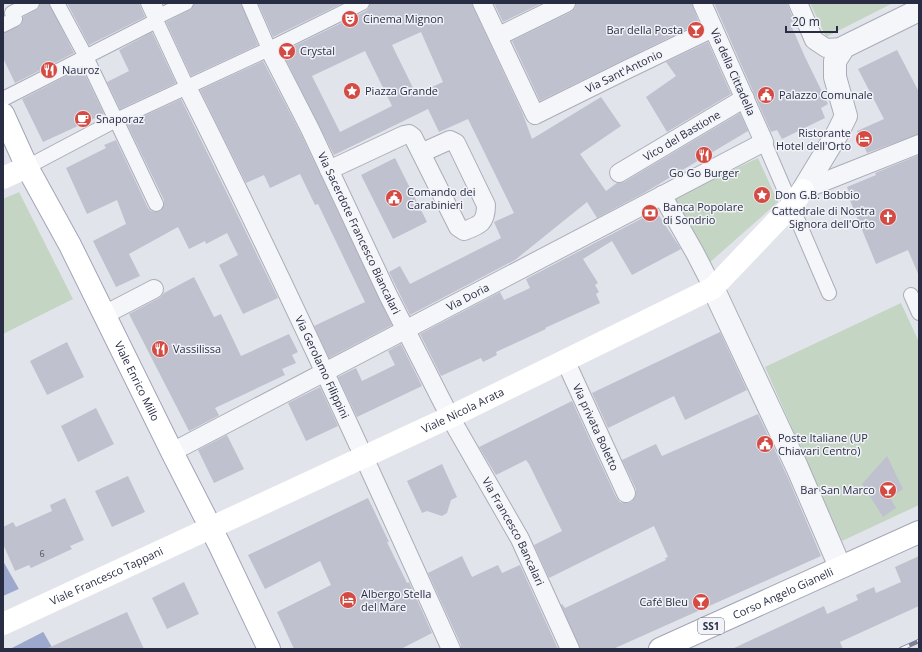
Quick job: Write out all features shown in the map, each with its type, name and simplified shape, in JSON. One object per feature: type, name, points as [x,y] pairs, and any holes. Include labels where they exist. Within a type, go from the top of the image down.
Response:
[{"type":"main road","name":"Viale Enrico Millo","points":[[3,114],[27,167],[70,245],[269,649]]},
{"type":"main road","points":[[3,178],[27,167]]},
{"type":"main road","points":[[713,288],[797,198]]},
{"type":"main road","name":"Viale Nicola Arata","points":[[210,527],[450,417],[713,288]]},
{"type":"main road","name":"Viale Francesco Tappani","points":[[3,624],[210,527]]},
{"type":"main road","name":"SS1","points":[[840,567],[919,532]]},
{"type":"main road","name":"Corso Angelo Gianelli","points":[[660,649],[840,567]]},
{"type":"street","points":[[3,25],[15,19],[12,13],[32,3]]},
{"type":"street","points":[[58,3],[156,204]]},
{"type":"street","points":[[153,9],[159,16],[186,3]]},
{"type":"street","points":[[249,3],[269,49]]},
{"type":"street","points":[[27,167],[116,120],[269,49],[362,3]]},
{"type":"street","points":[[482,3],[499,36],[566,3]]},
{"type":"street","name":"Via della Cittadella","points":[[702,3],[764,142]]},
{"type":"street","points":[[798,3],[814,40],[826,48],[844,47],[919,10]]},
{"type":"street","points":[[3,99],[86,58],[153,9]]},
{"type":"street","points":[[153,9],[187,87]]},
{"type":"street","name":"Via Sant'Antonio","points":[[499,36],[535,115],[713,28]]},
{"type":"street","points":[[797,198],[837,134],[846,116],[835,77],[835,61],[844,47]]},
{"type":"street","name":"Via Sacerdote Francesco Biancalari","points":[[269,49],[310,129],[388,295],[450,417]]},
{"type":"street","name":"Via Gerolamo Filippini","points":[[187,87],[227,166],[325,372],[451,649]]},
{"type":"street","name":"Vico del Bastione","points":[[619,173],[745,98]]},
{"type":"street","points":[[329,170],[404,134],[409,134],[413,137],[458,228],[464,231],[481,223],[486,215],[486,205],[456,143],[450,140],[421,153]]},
{"type":"street","points":[[764,142],[797,198],[830,293]]},
{"type":"street","name":"Via Doria","points":[[172,452],[764,142]]},
{"type":"street","points":[[797,198],[919,144]]},
{"type":"street","points":[[662,196],[696,253],[713,288],[797,468],[840,567]]},
{"type":"street","points":[[104,315],[154,289]]},
{"type":"street","points":[[911,294],[919,313]]},
{"type":"street","name":"Via privata Boletto","points":[[565,360],[626,493]]},
{"type":"street","name":"Via Francesco Bancalari","points":[[450,417],[520,539],[570,649]]},
{"type":"green space","points":[[810,3],[893,3],[826,37]]},
{"type":"green space","points":[[758,158],[778,202],[708,264],[672,198]]},
{"type":"green space","points":[[19,192],[73,299],[3,334],[3,199]]},
{"type":"green space","points":[[901,303],[919,342],[919,505],[842,541],[765,367]]},
{"type":"water","points":[[3,561],[49,642],[53,649],[3,649]]},
{"type":"pier","points":[[21,588],[45,631],[10,649],[3,649],[3,596]]},
{"type":"building","points":[[40,3],[49,3],[74,53],[15,83],[3,58],[3,33],[19,26],[22,23],[23,17],[36,10]]},
{"type":"building","points":[[67,3],[139,3],[145,17],[89,45]]},
{"type":"building","points":[[194,3],[241,3],[258,45],[191,76],[166,22],[190,10]]},
{"type":"building","points":[[258,3],[343,3],[273,37]]},
{"type":"building","points":[[370,3],[472,3],[522,112],[532,139],[601,97],[621,126],[580,154],[606,191],[617,183],[624,182],[740,113],[748,131],[644,193],[597,218],[587,202],[515,260],[410,315],[389,272],[400,266],[410,284],[501,238],[494,222],[514,213],[468,119],[439,132],[428,109],[334,155],[282,52],[366,11]],"holes":[[[421,32],[443,82],[416,94],[392,45]],[[365,51],[392,106],[340,132],[312,76]]]},
{"type":"building","points":[[494,3],[542,3],[503,22]]},
{"type":"building","points":[[576,3],[692,3],[699,23],[540,101],[512,41],[571,12],[575,8]]},
{"type":"building","points":[[714,3],[787,3],[794,21],[790,23],[828,104],[821,108],[825,118],[782,139],[777,130],[771,132]]},
{"type":"building","points":[[152,32],[176,83],[120,109],[107,82],[129,71],[119,50]]},
{"type":"building","points":[[708,42],[731,94],[667,132],[646,97],[676,76],[666,62]]},
{"type":"building","points":[[897,50],[919,92],[919,134],[867,153],[857,131],[884,119],[858,69]]},
{"type":"building","points":[[263,61],[301,134],[392,325],[329,358],[314,326],[365,302],[318,204],[315,205],[300,174],[270,188],[264,175],[246,183],[200,90]]},
{"type":"building","points":[[82,68],[104,114],[43,142],[22,99]]},
{"type":"building","points":[[181,99],[278,298],[243,314],[219,265],[238,255],[227,233],[206,244],[205,241],[189,249],[178,227],[129,254],[140,276],[116,287],[93,241],[126,224],[117,200],[87,214],[66,168],[106,148],[104,145],[116,140],[148,208],[155,212],[160,211],[164,205],[164,200],[127,124]]},
{"type":"building","name":"Cattedrale di Nostra Signora dell'Orto","points":[[919,155],[919,276],[908,250],[876,264],[847,193],[849,192],[847,187],[876,175],[875,173]]},
{"type":"building","name":"Comando dei Carabinieri","points":[[395,158],[427,222],[393,239],[361,175]]},
{"type":"building","points":[[656,211],[681,249],[632,275],[612,241],[583,259],[598,283],[595,285],[599,292],[596,294],[600,303],[496,352],[497,355],[483,362],[481,358],[441,376],[420,334],[500,292],[504,300],[530,288],[526,279]]},
{"type":"building","points":[[194,277],[214,317],[221,314],[241,356],[289,334],[298,352],[292,355],[296,363],[282,369],[285,375],[215,408],[219,415],[218,416],[189,431],[129,314]]},
{"type":"building","points":[[720,332],[747,390],[685,420],[674,396],[608,428],[592,393]]},
{"type":"building","points":[[67,342],[84,377],[47,395],[30,361]]},
{"type":"building","points":[[401,344],[422,386],[357,417],[338,377],[356,368],[362,381],[395,365],[388,351]]},
{"type":"building","points":[[320,387],[338,426],[306,441],[288,403]]},
{"type":"building","points":[[572,401],[616,497],[620,502],[625,503],[631,502],[634,499],[636,489],[622,460],[656,444],[662,456],[758,414],[788,478],[821,556],[613,649],[580,649],[561,605],[562,604],[565,608],[666,560],[665,558],[668,557],[654,526],[549,578],[534,545],[562,531],[529,464],[526,460],[496,475],[479,447]]},
{"type":"building","points":[[96,408],[114,444],[78,462],[61,426]]},
{"type":"building","points":[[227,435],[244,469],[214,483],[198,450]]},
{"type":"building","points":[[887,456],[903,489],[890,498],[896,508],[883,517],[862,484]]},
{"type":"building","points":[[442,464],[457,497],[451,500],[447,513],[442,516],[427,511],[422,513],[407,481]]},
{"type":"building","points":[[128,476],[145,512],[112,527],[95,491]]},
{"type":"building","points":[[65,498],[84,540],[70,546],[72,549],[31,568],[29,565],[15,571],[3,544],[3,527],[13,522],[16,527],[52,511],[50,505]]},
{"type":"building","points":[[368,498],[389,542],[387,542],[407,583],[409,582],[432,633],[401,649],[294,649],[277,612],[331,585],[320,561],[265,589],[248,555]]},
{"type":"building","points":[[462,556],[472,577],[498,565],[502,573],[520,565],[558,649],[461,649],[461,645],[428,573]]},
{"type":"building","points":[[919,556],[919,606],[840,642],[843,649],[732,649],[824,606],[827,614],[858,600],[856,595],[874,587],[876,593],[901,582],[895,567]]},
{"type":"building","points":[[184,582],[199,614],[167,629],[152,598]]},
{"type":"building","points":[[127,612],[144,649],[46,649]]},
{"type":"railway","points":[[901,649],[919,641]]},
{"type":"place","name":"Cinema Mignon","points":[[350,19]]},
{"type":"place","name":"Bar della Posta","points":[[696,30]]},
{"type":"place","name":"Crystal","points":[[287,51]]},
{"type":"place","name":"Nauroz","points":[[49,70]]},
{"type":"place","name":"Piazza Grande","points":[[352,91]]},
{"type":"place","name":"Palazzo Comunale","points":[[766,95]]},
{"type":"place","name":"Snaporaz","points":[[83,119]]},
{"type":"place","name":"Ristorante Hotel dell'Orto","points":[[864,139]]},
{"type":"place","name":"Go Go Burger","points":[[704,155]]},
{"type":"place","name":"Don G.B. Bobbio","points":[[762,195]]},
{"type":"place","name":"Comando dei Carabinieri","points":[[394,198]]},
{"type":"place","name":"Banca Popolare di Sondrio","points":[[650,213]]},
{"type":"place","name":"Cattedrale di Nostra Signora dell'Orto","points":[[888,217]]},
{"type":"place","name":"Vassilissa","points":[[160,349]]},
{"type":"place","name":"Poste Italiane (UP Chiavari Centro)","points":[[765,444]]},
{"type":"place","name":"Bar San Marco","points":[[888,490]]},
{"type":"place","name":"Albergo Stella del Mare","points":[[348,600]]},
{"type":"place","name":"Café Bleu","points":[[701,602]]}]
